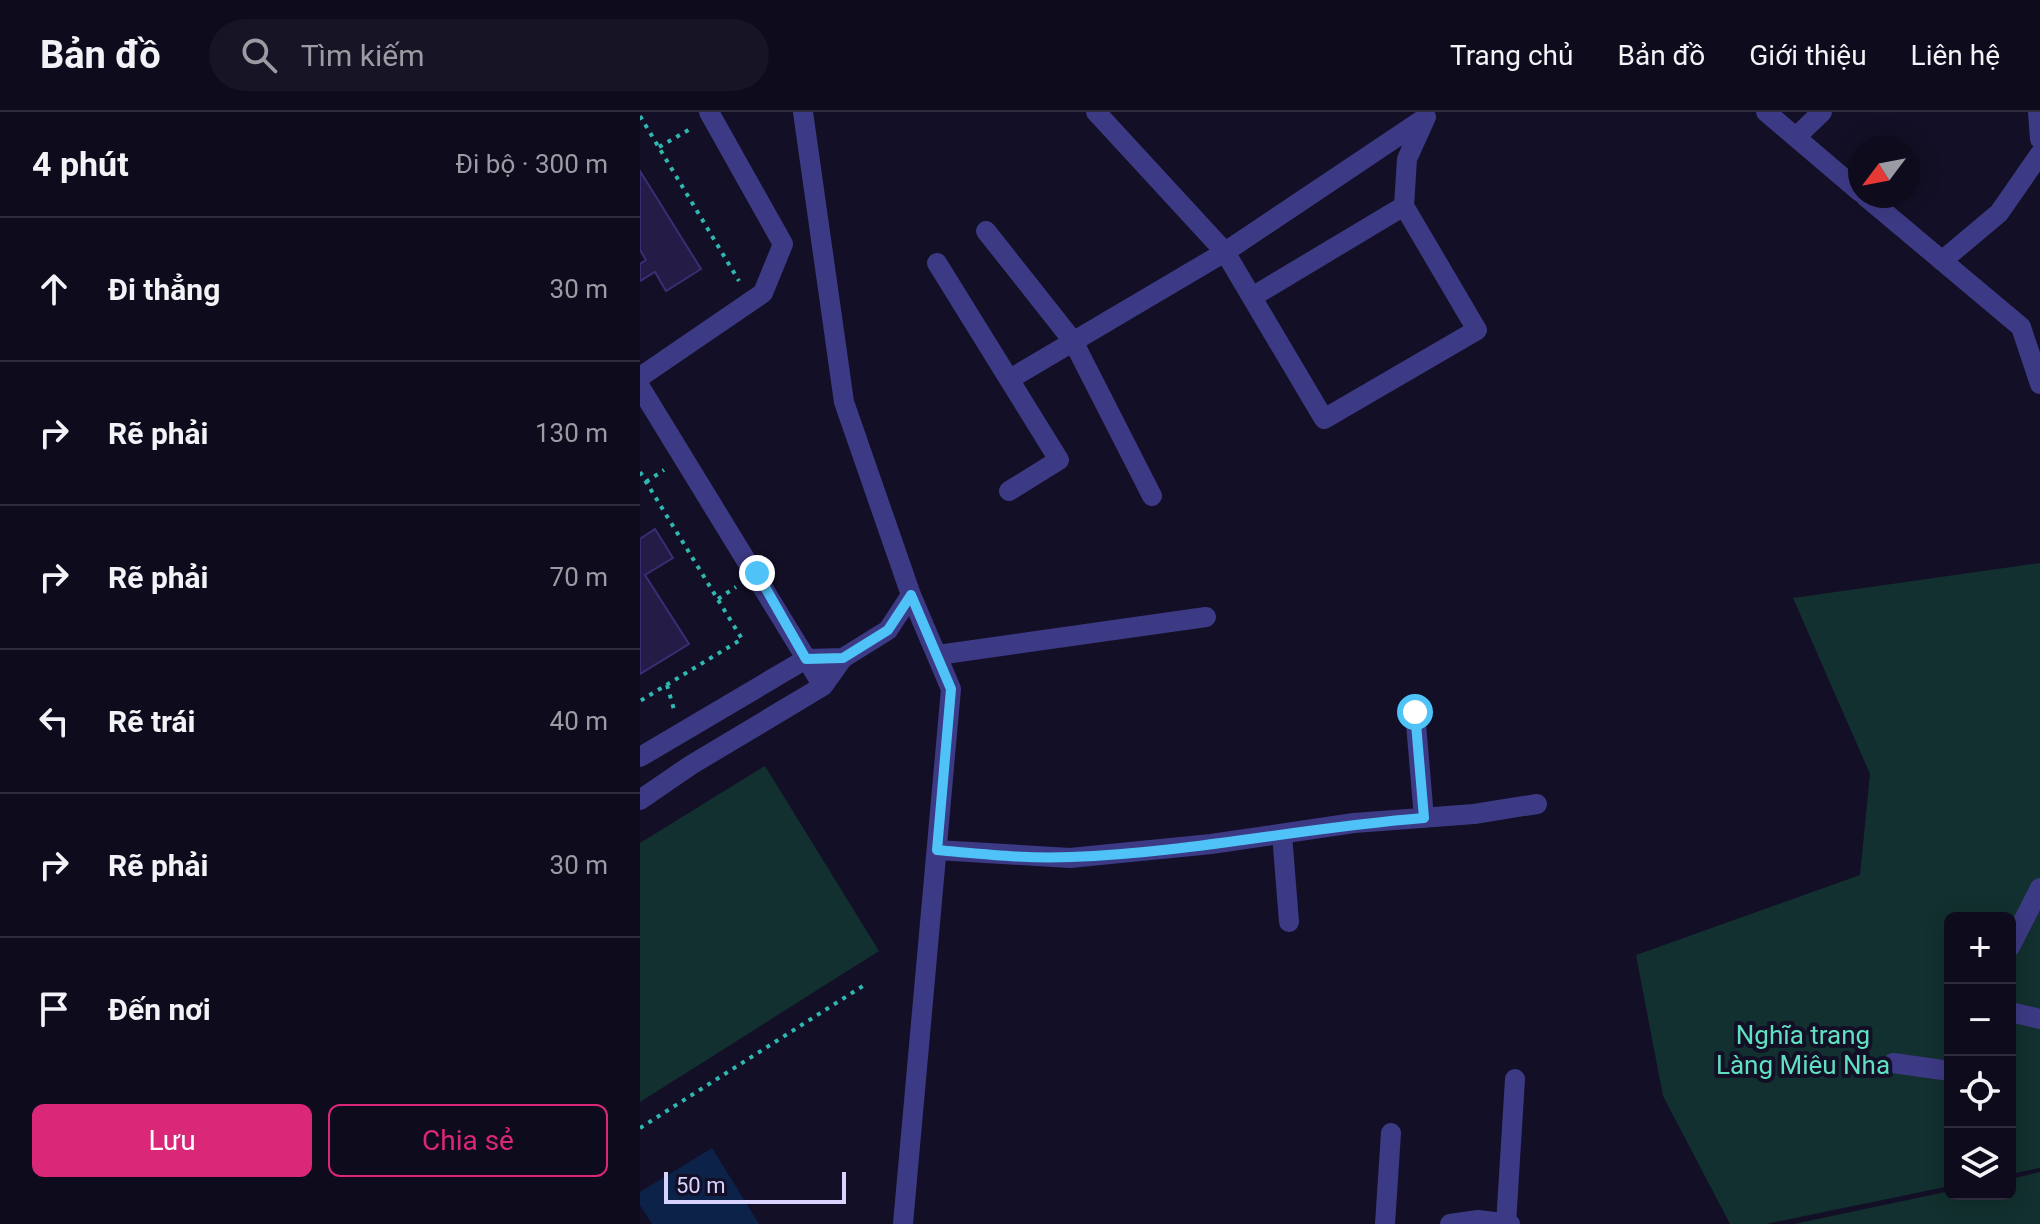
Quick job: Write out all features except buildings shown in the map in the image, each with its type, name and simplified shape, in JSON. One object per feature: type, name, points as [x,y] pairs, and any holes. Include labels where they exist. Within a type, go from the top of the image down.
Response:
[{"type":"street","points":[[803,112],[844,402],[911,595],[951,689],[903,1224]]},
{"type":"street","points":[[1096,112],[1225,252],[1324,419],[1477,330],[1404,206],[1407,159],[1428,114]]},
{"type":"street","points":[[1766,112],[1848,182]]},
{"type":"street","points":[[1796,137],[1822,112]]},
{"type":"street","points":[[2038,112],[2040,139]]},
{"type":"street","points":[[640,377],[763,293],[783,244],[710,114]]},
{"type":"street","points":[[1010,379],[1225,252],[1428,114]]},
{"type":"street","points":[[1942,261],[1999,213],[2040,154]]},
{"type":"street","points":[[1252,297],[1404,206]]},
{"type":"street","points":[[1879,208],[2021,327],[2040,384]]},
{"type":"street","points":[[986,231],[1073,341],[1152,496]]},
{"type":"street","points":[[937,263],[1059,460],[1009,491]]},
{"type":"street","points":[[640,387],[757,573],[823,686]]},
{"type":"street","points":[[640,800],[691,765],[823,686],[843,658],[888,630],[911,595]]},
{"type":"street","points":[[938,655],[1206,617]]},
{"type":"street","points":[[640,757],[806,659],[843,658]]},
{"type":"street","points":[[1415,712],[1424,818]]},
{"type":"street","points":[[937,850],[1070,858],[1211,844],[1354,823],[1474,814],[1537,804]]},
{"type":"street","points":[[1282,834],[1289,922]]},
{"type":"street","points":[[2016,935],[2040,888]]},
{"type":"street","points":[[2016,1013],[2040,1019]]},
{"type":"street","points":[[1893,1063],[1944,1070]]},
{"type":"street","points":[[1450,1224],[1478,1220],[1508,1224],[1515,1079]]},
{"type":"street","points":[[1385,1224],[1391,1133]]},
{"type":"path","points":[[659,147],[710,114]]},
{"type":"path","points":[[640,116],[751,301]]},
{"type":"path","points":[[640,472],[742,639],[640,701]]},
{"type":"path","points":[[640,1128],[866,984]]},
{"type":"green space","name":"Nghĩa trang Làng Miêu Nha","points":[[2040,563],[2040,1168],[2016,1173],[2016,912],[1944,912],[1944,1187],[1766,1224],[1730,1224],[1663,1096],[1636,955],[1860,875],[1870,774],[1793,598]]},
{"type":"green space","points":[[765,766],[879,951],[640,1102],[640,843]]},
{"type":"green space","points":[[2040,1172],[2040,1224],[1794,1224],[1944,1192],[1944,1200],[2016,1200],[2016,1178]]},
{"type":"water","points":[[712,1148],[759,1224],[652,1224],[640,1205],[640,1192]]},
{"type":"route","points":[[757,573],[806,659],[843,658],[888,630],[911,595],[951,689],[937,850],[1070,858],[1211,844],[1354,823],[1424,818],[1415,712]]}]
